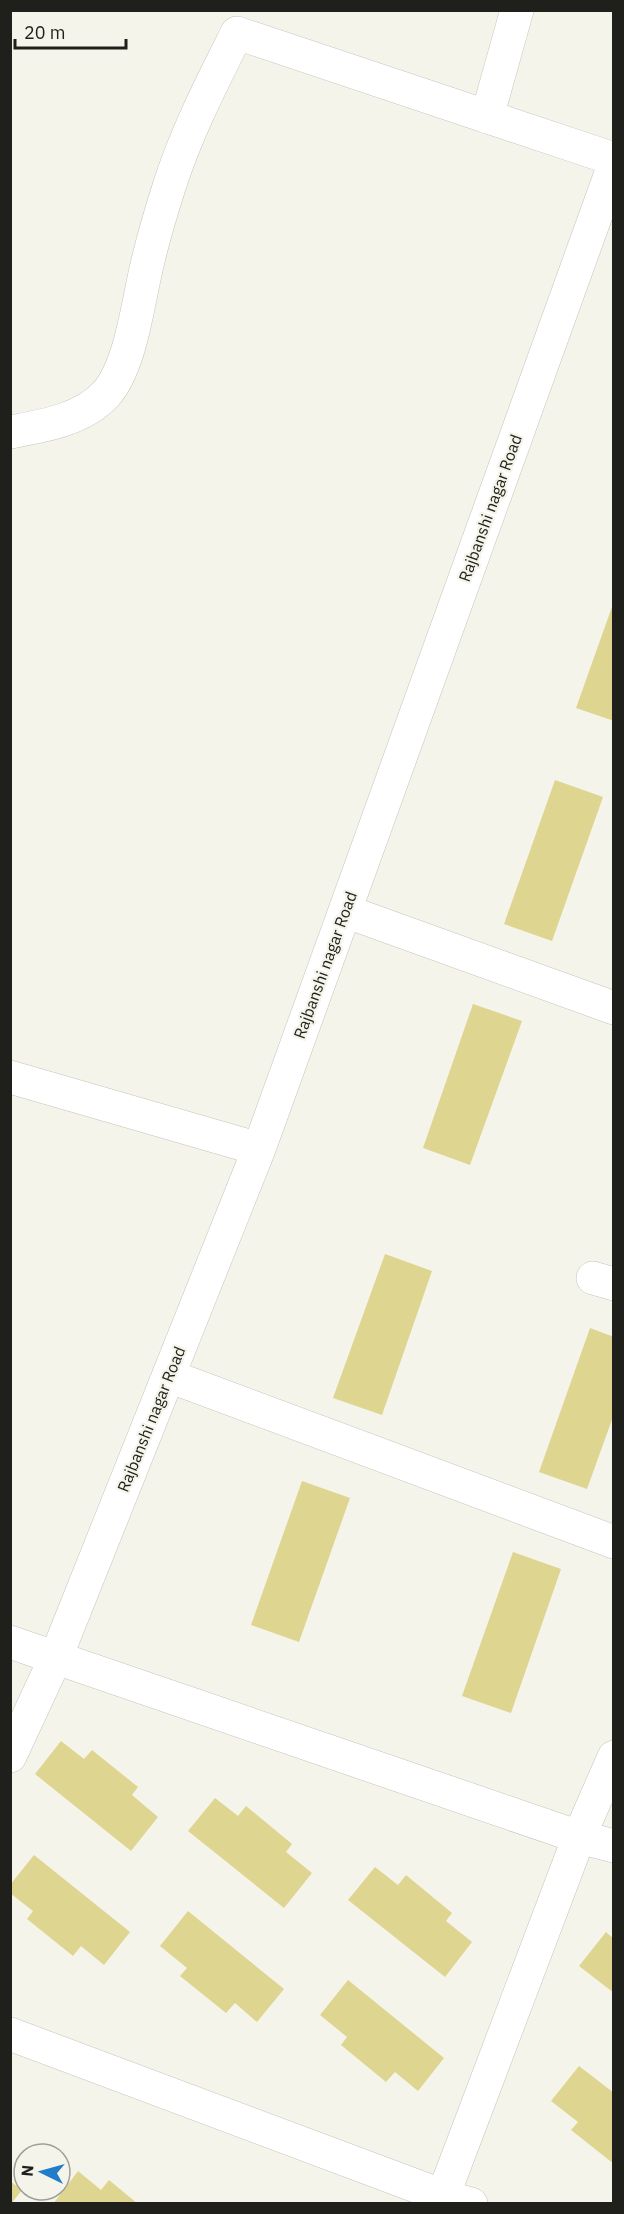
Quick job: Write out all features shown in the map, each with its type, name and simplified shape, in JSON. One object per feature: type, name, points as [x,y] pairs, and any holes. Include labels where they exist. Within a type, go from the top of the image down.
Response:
[{"type":"street","points":[[487,117],[517,10]]},
{"type":"street","points":[[10,432],[79,414],[106,394],[121,368],[126,359],[147,263],[169,185],[196,114],[237,33],[614,159]]},
{"type":"street","name":"Rajbanshi nagar Road","points":[[10,1755],[56,1658],[259,1149],[614,165]]},
{"type":"street","points":[[345,911],[614,1008]]},
{"type":"street","points":[[10,1077],[259,1149]]},
{"type":"street","points":[[169,1376],[614,1542]]},
{"type":"street","points":[[10,1642],[579,1837],[614,1846]]},
{"type":"street","points":[[10,2034],[451,2201],[579,1837],[614,1757]]},
{"type":"building","points":[[614,604],[614,721],[576,708]]},
{"type":"building","points":[[555,780],[603,797],[552,941],[504,924]]},
{"type":"building","points":[[473,1004],[522,1021],[470,1165],[423,1148]]},
{"type":"building","points":[[385,1254],[432,1271],[382,1415],[333,1398]]},
{"type":"building","points":[[590,1328],[614,1337],[614,1414],[587,1489],[539,1472]]},
{"type":"building","points":[[302,1481],[350,1498],[299,1642],[251,1625]]},
{"type":"building","points":[[513,1552],[561,1569],[511,1713],[462,1696]]},
{"type":"building","points":[[61,1741],[84,1759],[92,1750],[138,1787],[132,1795],[158,1817],[131,1851],[35,1774]]},
{"type":"building","points":[[215,1798],[238,1816],[246,1806],[292,1844],[286,1852],[312,1873],[284,1908],[188,1831]]},
{"type":"building","points":[[34,1855],[130,1932],[104,1965],[81,1946],[73,1956],[27,1919],[33,1911],[10,1893],[10,1885]]},
{"type":"building","points":[[375,1867],[398,1885],[406,1875],[452,1913],[446,1921],[472,1942],[445,1977],[348,1900]]},
{"type":"building","points":[[188,1911],[284,1989],[257,2022],[235,2003],[226,2013],[180,1976],[187,1968],[160,1946]]},
{"type":"building","points":[[606,1932],[614,1939],[614,1993],[579,1966]]},
{"type":"building","points":[[348,1980],[444,2058],[418,2091],[395,2072],[386,2082],[341,2045],[347,2037],[320,2015]]},
{"type":"building","points":[[579,2066],[614,2093],[614,2164],[571,2130],[578,2122],[551,2101]]},
{"type":"building","points":[[78,2171],[101,2190],[109,2180],[138,2204],[53,2204],[55,2202],[72,2202],[72,2179]]},
{"type":"building","points":[[10,2181],[12,2182],[13,2202],[10,2204]]}]
